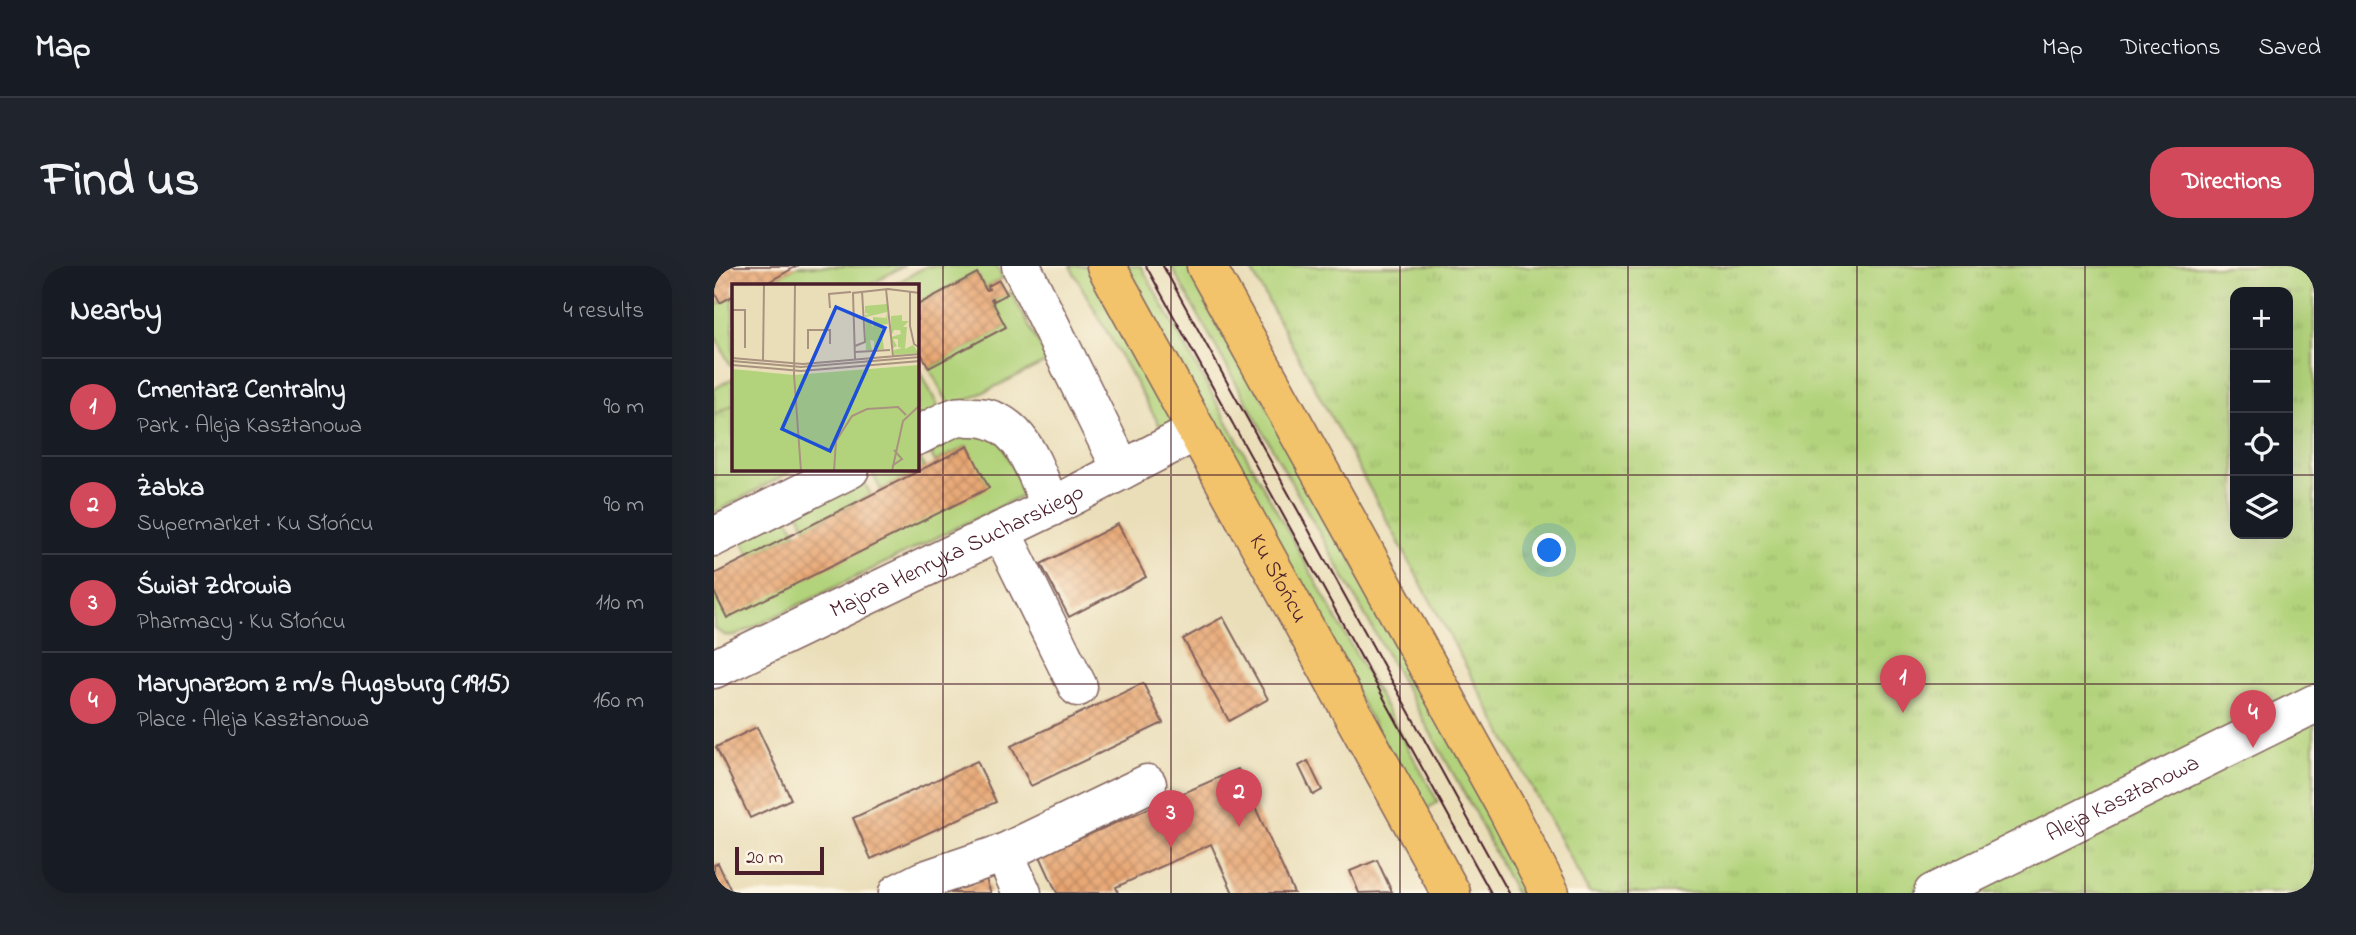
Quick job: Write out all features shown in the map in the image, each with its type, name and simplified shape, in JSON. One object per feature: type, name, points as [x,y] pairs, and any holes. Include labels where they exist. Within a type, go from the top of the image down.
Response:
[{"type":"main road","name":"Ku Słońcu","points":[[1105,266],[1451,893]]},
{"type":"main road","points":[[1206,266],[1507,809],[1550,893]]},
{"type":"street","points":[[1021,266],[1122,470]]},
{"type":"street","points":[[919,435],[958,416],[992,419],[1017,435],[1051,507]]},
{"type":"street","name":"Majora Henryka Sucharskiego","points":[[717,660],[1001,531],[1196,431]]},
{"type":"street","points":[[714,537],[846,471]]},
{"type":"street","points":[[1001,531],[1078,687]]},
{"type":"street","name":"Aleja Kasztanowa","points":[[1933,893],[2314,704]]},
{"type":"street","points":[[898,893],[922,881],[1004,853],[1147,784]]},
{"type":"street","points":[[1004,853],[1022,893]]},
{"type":"green space","points":[[797,266],[903,266],[872,284],[765,284]]},
{"type":"green space","points":[[927,266],[997,266],[1003,278],[988,286],[989,289],[986,290],[976,273],[919,304],[919,284],[895,284]]},
{"type":"green space","points":[[1070,266],[1089,266],[1173,419],[1165,435]]},
{"type":"green space","points":[[1120,266],[1141,266],[1438,802],[1422,812]]},
{"type":"green space","points":[[1171,266],[1190,266],[1535,893],[1515,893],[1474,811]]},
{"type":"green space","points":[[1249,266],[2314,266],[2314,893],[1589,893]]},
{"type":"green space","points":[[1011,292],[1048,361],[951,408],[929,368],[1005,327],[991,299],[995,300]]},
{"type":"green space","points":[[732,297],[731,366],[714,334],[714,306]]},
{"type":"green space","points":[[919,369],[941,412],[919,424]]},
{"type":"green space","points":[[732,379],[732,406],[714,415],[714,389]]},
{"type":"green space","points":[[732,406],[732,471],[792,471],[714,513],[714,415]]},
{"type":"green space","points":[[955,426],[997,435],[1026,494],[735,636],[724,635],[714,628],[714,592],[968,446],[935,462],[924,440]]},
{"type":"green space","points":[[919,457],[925,468],[919,471]]},
{"type":"green space","points":[[871,471],[919,471],[881,490]]},
{"type":"green space","points":[[859,473],[871,495],[806,528],[795,505]]},
{"type":"green space","points":[[784,509],[796,533],[750,556],[738,532]]},
{"type":"building","points":[[714,266],[797,266],[765,284],[732,284],[732,297],[720,303],[714,291]]},
{"type":"building","points":[[977,273],[986,290],[999,280],[1007,294],[994,301],[991,299],[1006,327],[929,368],[919,349],[919,304]]},
{"type":"building","points":[[968,446],[989,488],[727,618],[714,592],[714,574]]},
{"type":"building","points":[[1118,524],[1146,577],[1069,617],[1041,564]]},
{"type":"building","points":[[1223,617],[1268,699],[1229,721],[1183,639]]},
{"type":"building","points":[[1143,683],[1163,723],[1031,786],[1011,746]]},
{"type":"building","points":[[757,727],[791,799],[750,818],[716,747]]},
{"type":"building","points":[[977,761],[996,802],[871,859],[853,818]]},
{"type":"building","points":[[1308,761],[1322,790],[1313,795],[1299,766]]},
{"type":"building","points":[[1238,769],[1294,893],[1233,893],[1211,844],[1116,887],[1118,893],[1057,893],[1040,856]]},
{"type":"building","points":[[1377,860],[1392,892],[1359,893],[1350,871]]},
{"type":"building","points":[[718,863],[732,893],[714,893],[714,865]]},
{"type":"building","points":[[985,877],[991,893],[950,893],[972,884]]},
{"type":"tram line","points":[[1146,266],[1491,893]]},
{"type":"tram line","points":[[1163,266],[1509,893]]},
{"type":"place","name":"Cmentarz Centralny","points":[[1903,713]]},
{"type":"place","name":"Marynarzom z m/s Augsburg (1915)","points":[[2253,748]]},
{"type":"place","name":"Żabka","points":[[1239,827]]},
{"type":"place","name":"Świat Zdrowia","points":[[1171,848]]}]
